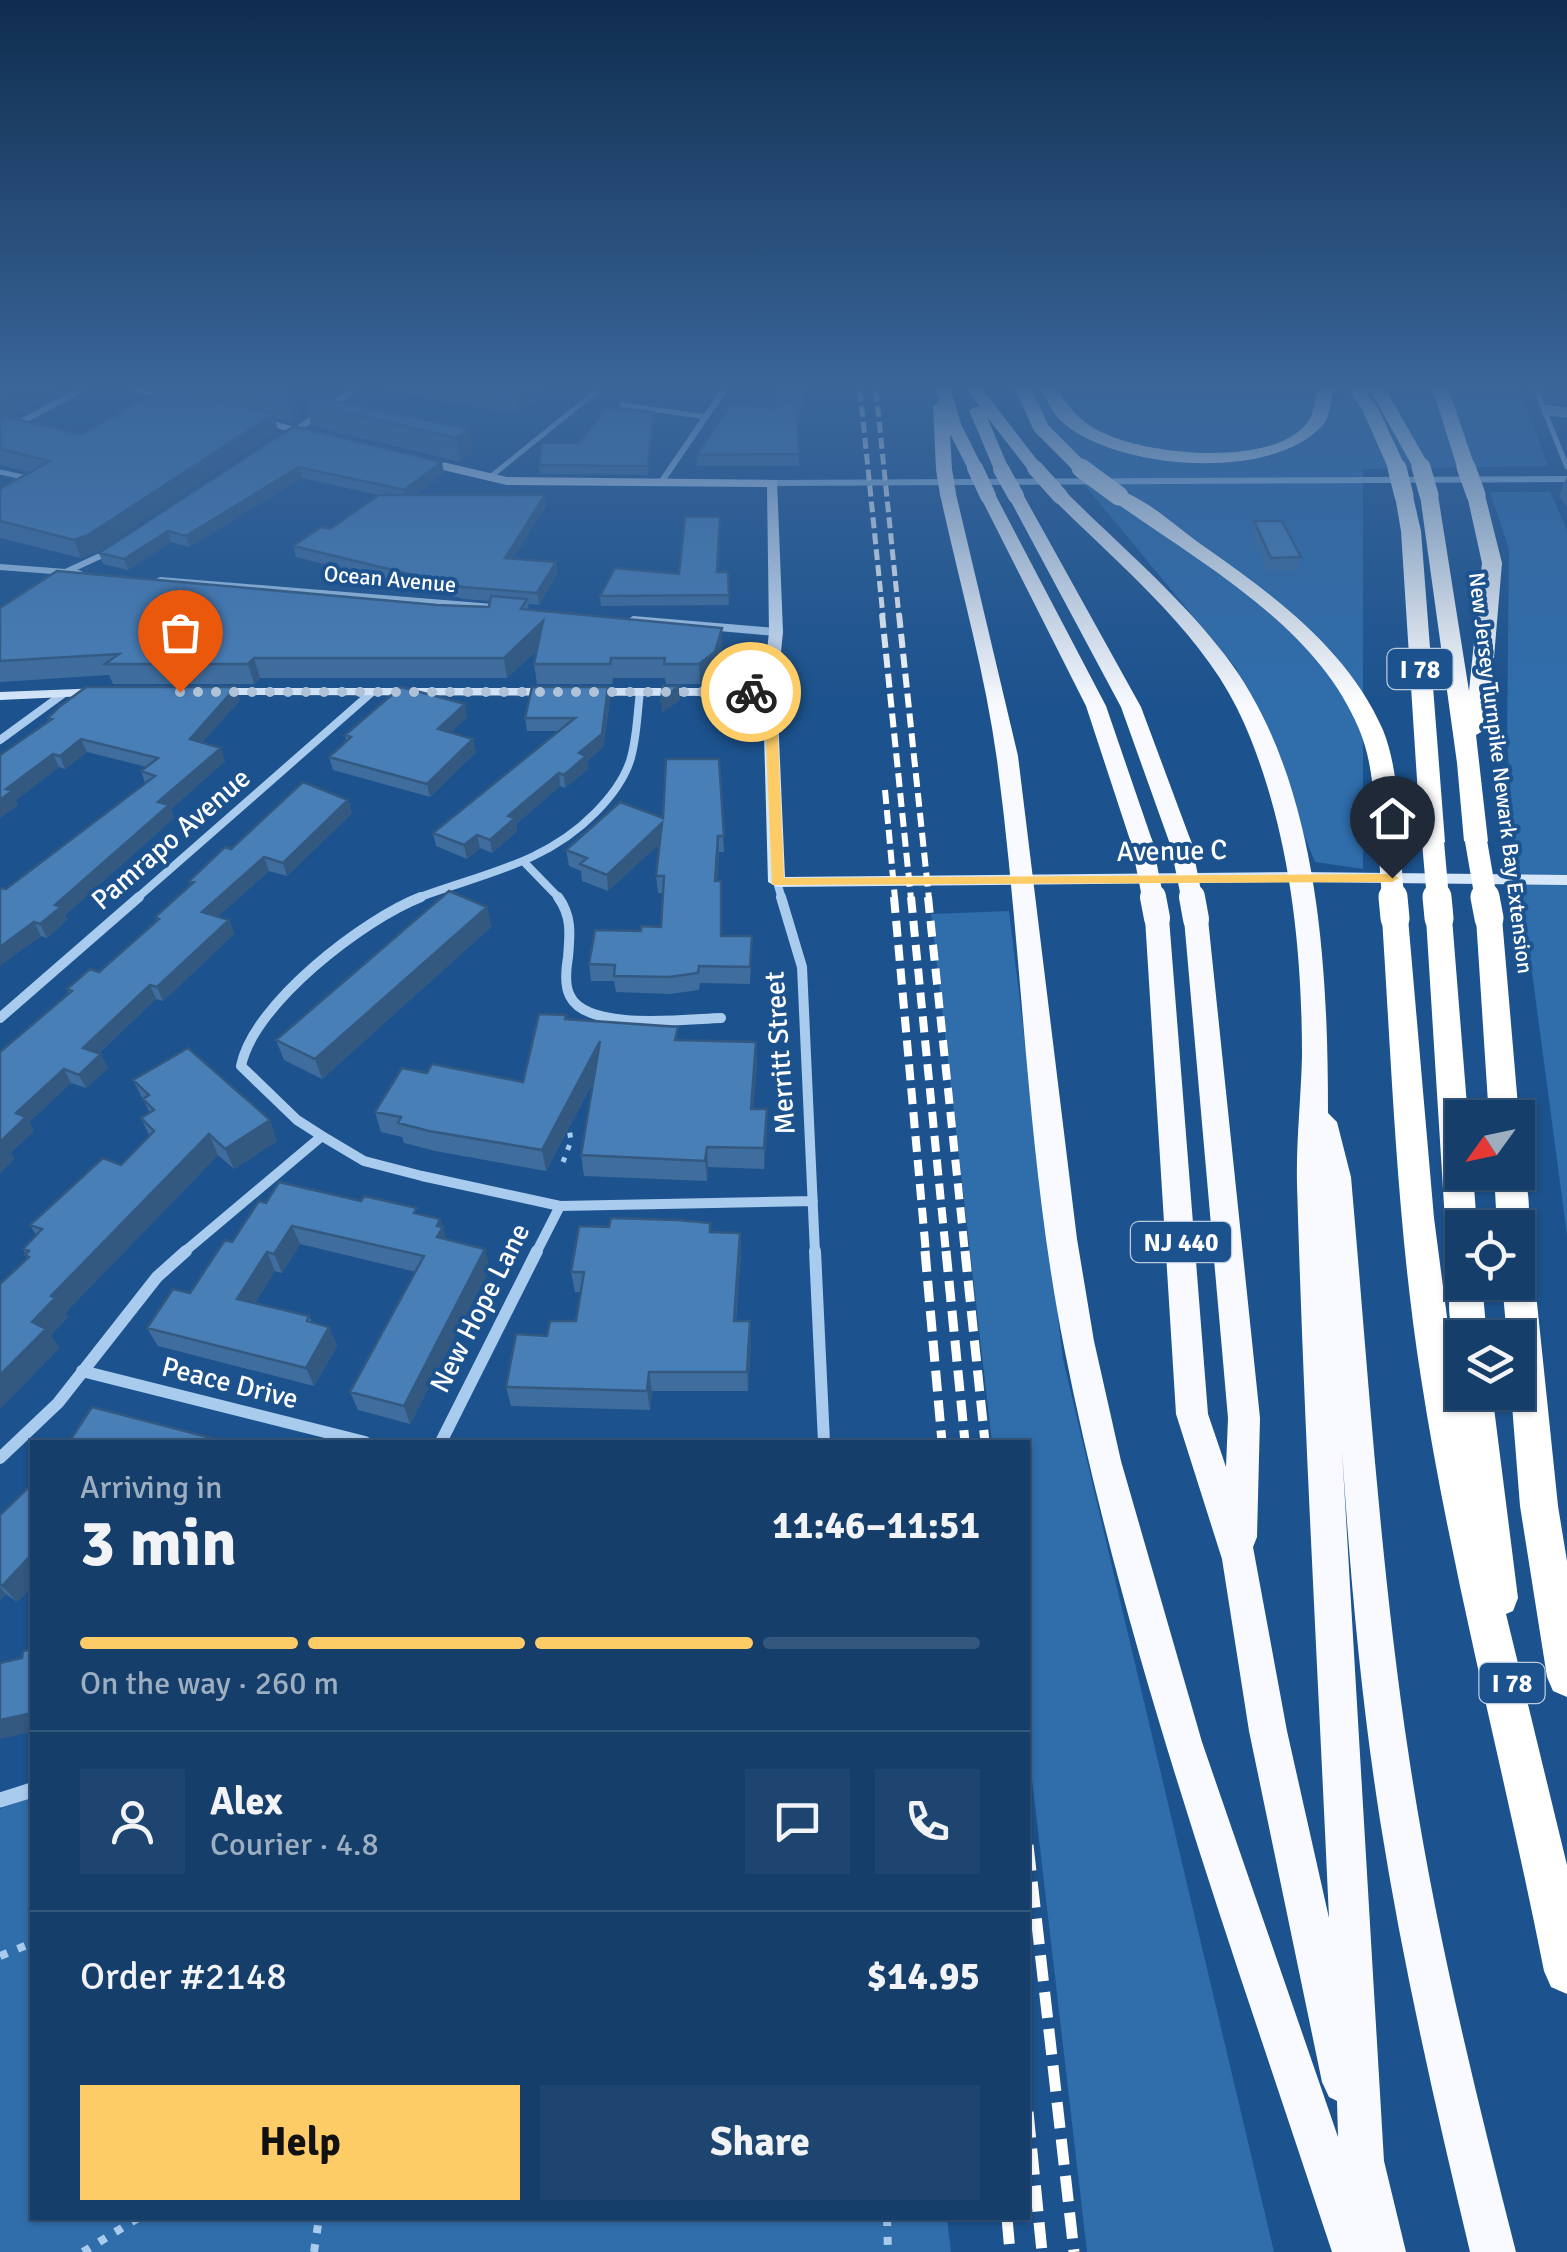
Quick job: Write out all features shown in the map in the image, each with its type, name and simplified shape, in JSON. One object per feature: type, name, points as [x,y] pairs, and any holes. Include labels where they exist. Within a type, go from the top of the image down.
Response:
[{"type":"highway","points":[[948,495],[1008,756],[1062,1239],[1078,1341],[1104,1461],[1183,1742],[1355,2252]]},
{"type":"highway","name":"NJ 440","points":[[988,495],[1096,706],[1142,843],[1157,918],[1192,1414],[1239,1558],[1268,1731],[1383,2252]]},
{"type":"highway","name":"NJ 440","points":[[1016,495],[1131,707],[1181,844],[1196,920],[1244,1418],[1239,1558]]},
{"type":"highway","points":[[1059,495],[1222,664],[1264,740],[1300,877],[1308,940],[1317,1096],[1311,1178],[1362,2161]]},
{"type":"highway","points":[[1118,495],[1297,628],[1330,663],[1359,705],[1376,745],[1382,766],[1418,1221],[1430,1320],[1472,1558],[1529,1791]]},
{"type":"highway","name":"I 78","points":[[1404,495],[1410,532],[1460,1210]]},
{"type":"highway","name":"New Jersey Turnpike Newark Bay Extension","points":[[1429,495],[1488,918],[1503,1100]]},
{"type":"highway","points":[[1469,763],[1477,755],[1478,694],[1492,563],[1476,495]]},
{"type":"highway","points":[[1317,1096],[1337,1177],[1371,1603],[1390,1756],[1437,2022],[1493,2252]]},
{"type":"highway","name":"I 78","points":[[1520,1300],[1539,1506],[1567,1677]]},
{"type":"highway","name":"I 78","points":[[1476,1410],[1502,1626],[1529,1791],[1567,1971]]},
{"type":"main road","name":"Merritt Street","points":[[773,495],[776,632],[770,692],[777,882]]},
{"type":"main road","points":[[0,696],[122,692]]},
{"type":"main road","points":[[199,692],[770,692]]},
{"type":"main road","name":"Avenue C","points":[[777,882],[1300,877],[1567,880]]},
{"type":"street","points":[[58,576],[115,548]]},
{"type":"street","points":[[0,567],[58,576],[104,576]]},
{"type":"street","name":"Ocean Avenue","points":[[143,579],[500,608]]},
{"type":"street","points":[[618,618],[776,632]]},
{"type":"street","points":[[640,692],[633,755],[620,784],[575,833],[525,864],[560,901],[568,917],[566,991],[574,1002],[590,1014],[617,1017],[721,1018]]},
{"type":"street","name":"Pamrapo Avenue","points":[[0,1018],[371,693]]},
{"type":"street","points":[[0,740],[64,694]]},
{"type":"street","name":"New Hope Lane","points":[[441,1440],[560,1206],[364,1161],[297,1120],[240,1066],[239,1057],[253,1032],[280,1000],[400,905],[525,864]]},
{"type":"street","name":"Merritt Street","points":[[777,882],[802,967],[824,1440]]},
{"type":"street","points":[[0,1458],[58,1403],[158,1276],[240,1202],[322,1136]]},
{"type":"street","points":[[560,1206],[813,1201]]},
{"type":"street","name":"Peace Drive","points":[[82,1371],[357,1440]]},
{"type":"street","points":[[0,1800],[30,1791]]},
{"type":"path","points":[[564,1162],[572,1142],[571,1126],[565,1116]]},
{"type":"path","points":[[0,1956],[30,1945]]},
{"type":"path","points":[[82,2252],[135,2220]]},
{"type":"path","points":[[314,2252],[320,2220]]},
{"type":"path","points":[[886,2220],[888,2252]]},
{"type":"shaded area","points":[[1093,495],[1363,495],[1363,869],[1315,862],[1236,668]]},
{"type":"shaded area","points":[[1491,495],[1551,495],[1567,530],[1567,1235],[1513,830],[1507,740],[1509,549]]},
{"type":"shaded area","points":[[1009,911],[1063,1359],[1274,2252],[1087,2252],[1030,1762],[1030,1440],[992,1440],[931,914]]},
{"type":"shaded area","points":[[30,1798],[30,2220],[947,2220],[951,2252],[0,2252],[0,1809]]},
{"type":"building","points":[[0,495],[149,495],[74,540],[0,521]]},
{"type":"building","points":[[188,495],[253,495],[186,536],[168,531],[124,559],[99,553]]},
{"type":"building","points":[[379,495],[545,495],[505,558],[556,562],[537,593],[463,587],[293,546],[321,527],[330,529]]},
{"type":"building","points":[[685,517],[720,517],[717,572],[728,572],[729,595],[600,596],[615,568],[679,574]]},
{"type":"building","points":[[1254,521],[1282,521],[1301,557],[1271,558]]},
{"type":"building","points":[[57,571],[437,605],[489,607],[491,596],[527,599],[521,609],[722,628],[715,652],[699,664],[664,664],[665,658],[611,658],[610,664],[534,664],[543,621],[504,658],[254,658],[248,664],[105,664],[119,654],[0,661],[0,608]]},
{"type":"building","points":[[663,686],[679,686],[661,700]]},
{"type":"building","points":[[86,687],[236,687],[190,739],[221,748],[158,802],[169,805],[55,905],[61,907],[0,947],[0,888],[6,889],[155,776],[141,771],[158,758],[81,739],[60,756],[53,754],[6,789],[12,791],[0,800],[0,755],[52,719],[48,718]]},
{"type":"building","points":[[401,687],[465,704],[438,729],[473,739],[427,784],[329,757],[351,737],[345,735]]},
{"type":"building","points":[[532,687],[608,687],[602,734],[579,753],[586,756],[508,816],[515,818],[490,840],[477,835],[464,845],[433,833],[575,718],[525,718]]},
{"type":"building","points":[[666,759],[719,759],[724,836],[718,836],[715,881],[721,881],[721,936],[752,936],[750,967],[699,966],[698,973],[669,977],[614,976],[615,965],[589,964],[595,930],[641,931],[641,926],[661,927],[664,876],[656,876],[662,823],[607,875],[580,864],[587,858],[566,850],[620,802],[663,818]]},
{"type":"building","points":[[303,782],[348,800],[283,863],[264,857],[202,912],[229,920],[157,987],[150,985],[83,1048],[101,1054],[79,1075],[64,1069],[16,1113],[26,1117],[0,1142],[0,1052],[72,991],[67,989],[90,969],[99,972],[159,919],[155,917],[194,882],[189,881],[225,847],[231,849]]},
{"type":"building","points":[[449,891],[487,907],[315,1059],[276,1040]]},
{"type":"building","points":[[539,1014],[678,1027],[675,1040],[756,1042],[751,1109],[767,1109],[764,1148],[707,1147],[705,1161],[581,1155],[600,1041],[542,1150],[429,1131],[398,1123],[401,1117],[375,1112],[402,1068],[427,1073],[432,1064],[523,1082]]},
{"type":"building","points":[[188,1048],[270,1120],[225,1149],[209,1134],[51,1296],[55,1298],[32,1322],[46,1329],[0,1375],[0,1284],[29,1257],[25,1255],[29,1251],[23,1249],[42,1229],[30,1225],[103,1158],[121,1165],[154,1131],[141,1118],[154,1110],[143,1099],[149,1095],[133,1080]]},
{"type":"building","points":[[279,1182],[361,1201],[364,1196],[417,1208],[414,1213],[440,1219],[437,1226],[443,1227],[437,1237],[485,1249],[404,1406],[350,1392],[424,1256],[292,1226],[274,1254],[267,1252],[237,1299],[309,1316],[307,1321],[329,1327],[306,1368],[147,1328],[173,1289],[190,1293],[225,1240],[232,1242],[259,1201],[266,1203]]},
{"type":"building","points":[[611,1218],[710,1223],[710,1232],[740,1233],[734,1321],[750,1321],[747,1372],[649,1372],[647,1391],[506,1387],[516,1334],[547,1336],[550,1321],[576,1321],[584,1272],[571,1272],[579,1226],[609,1227]]},
{"type":"building","points":[[92,1407],[219,1440],[70,1440]]},
{"type":"building","points":[[30,1486],[30,1556],[2,1586],[0,1584],[0,1515]]},
{"type":"building","points":[[30,1649],[30,1713],[0,1720],[0,1663],[22,1658],[23,1651]]},
{"type":"railway","points":[[871,495],[883,616]]},
{"type":"railway","points":[[887,495],[899,616]]},
{"type":"railway","points":[[882,614],[911,899]]},
{"type":"railway","points":[[899,614],[929,899]]},
{"type":"railway","points":[[885,790],[895,899]]},
{"type":"railway","points":[[894,897],[926,1253]]},
{"type":"railway","points":[[911,897],[946,1253]]},
{"type":"railway","points":[[928,897],[965,1253]]},
{"type":"railway","points":[[925,1251],[942,1440]]},
{"type":"railway","points":[[946,1251],[965,1440]]},
{"type":"railway","points":[[965,1251],[985,1440]]},
{"type":"railway","points":[[1030,1863],[1074,2252]]},
{"type":"railway","points":[[1030,2132],[1042,2252]]},
{"type":"railway","points":[[1007,2220],[1010,2252]]},
{"type":"way so far","points":[[180,692],[751,692]]},
{"type":"route","points":[[751,692],[770,692],[777,882],[1392,878]]}]
